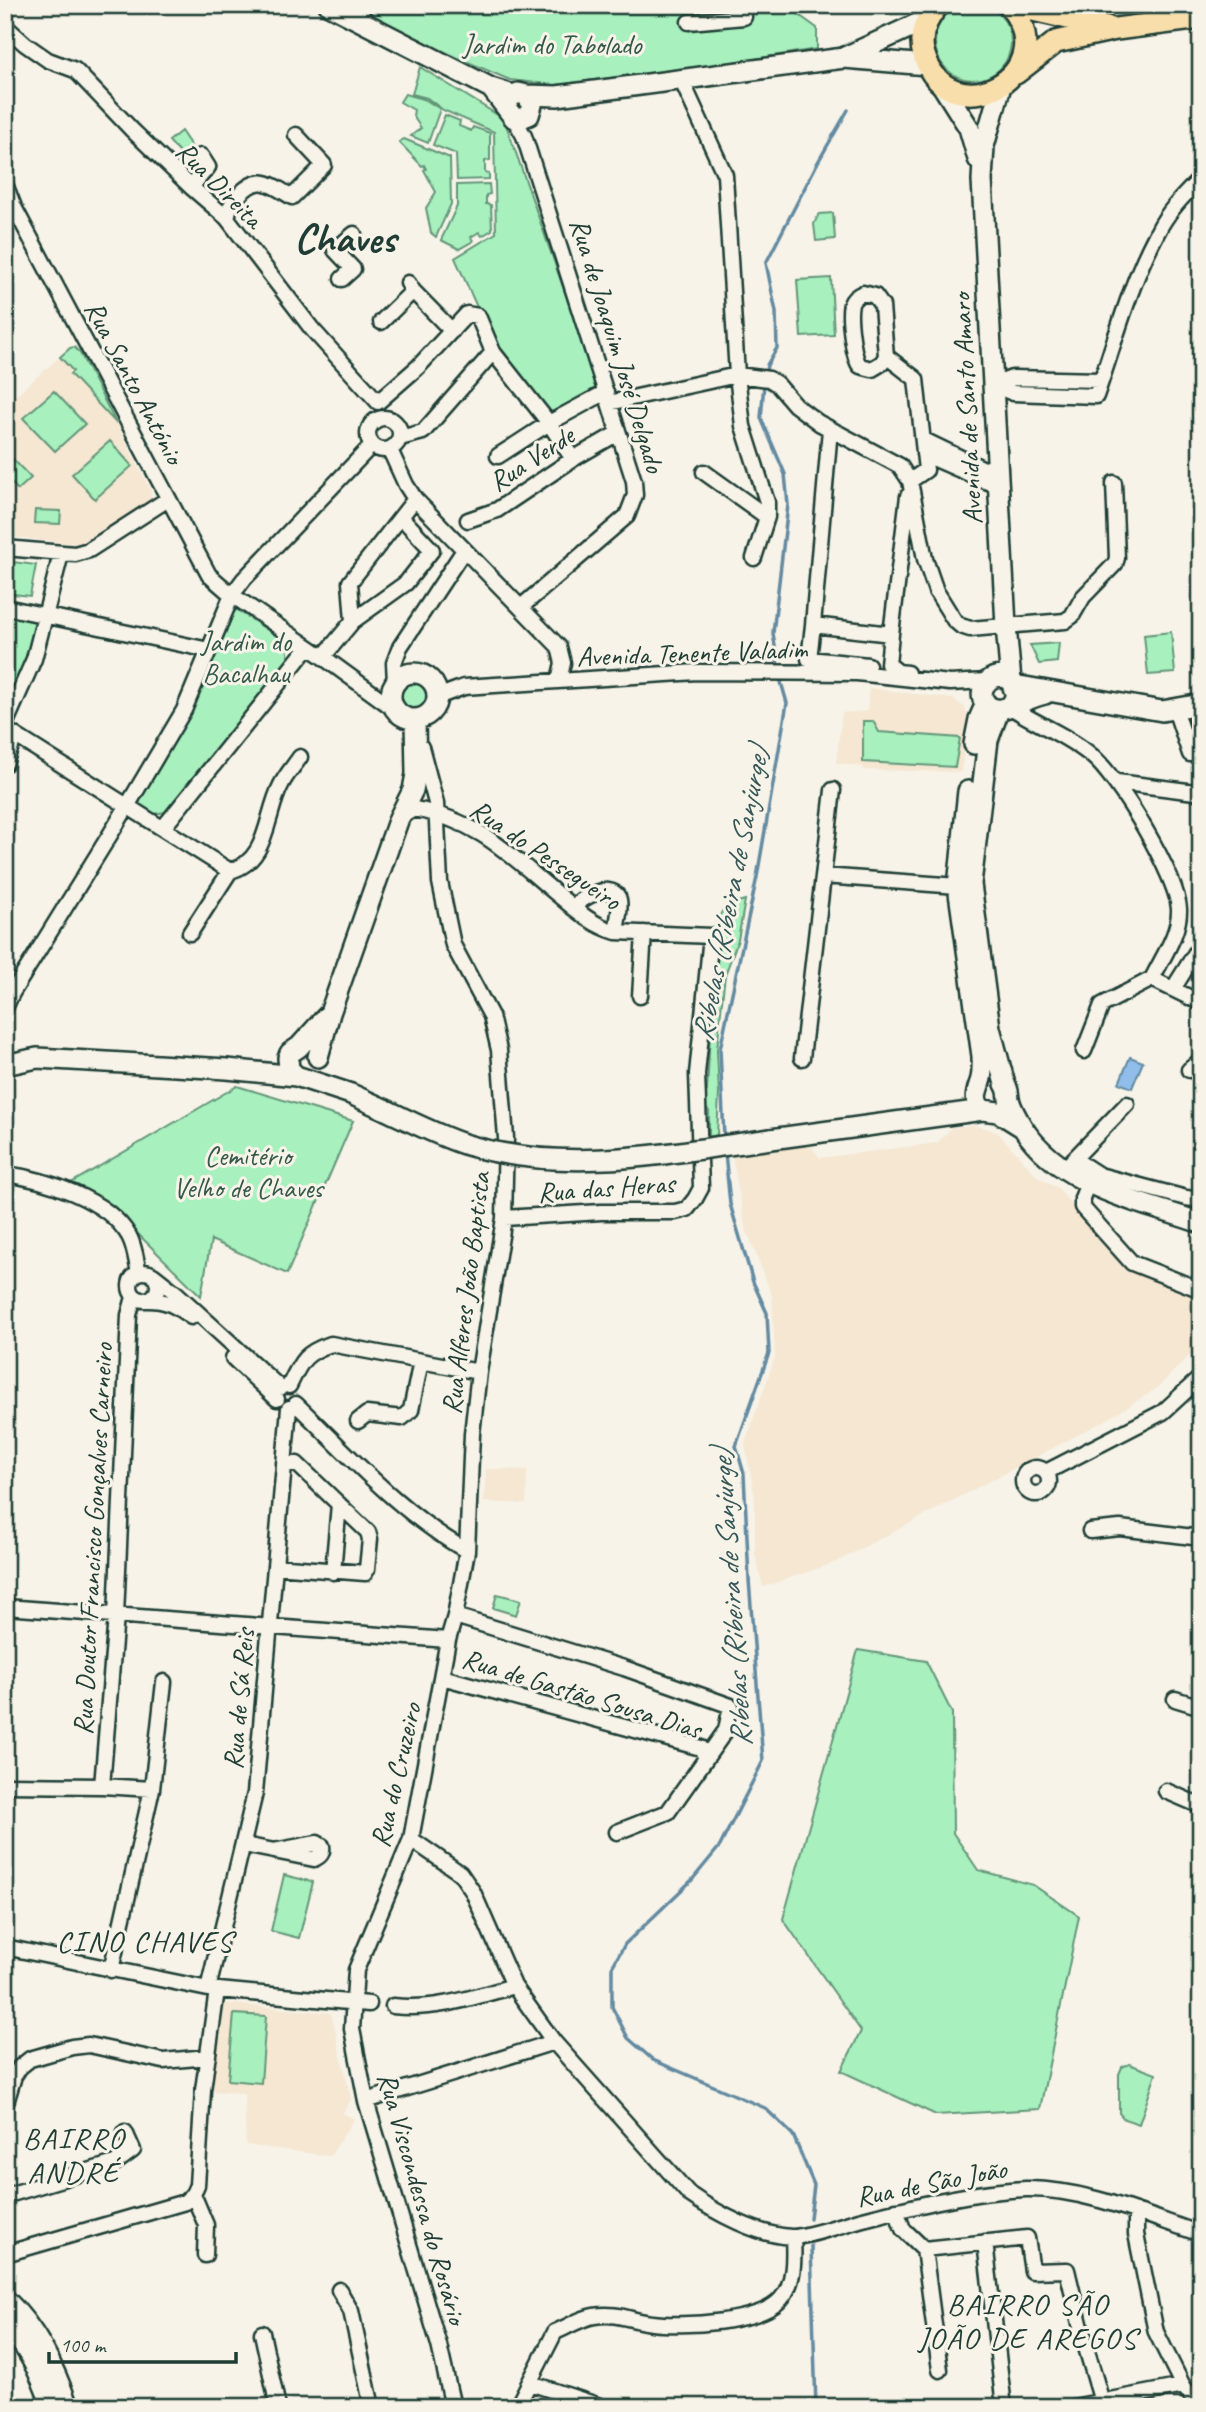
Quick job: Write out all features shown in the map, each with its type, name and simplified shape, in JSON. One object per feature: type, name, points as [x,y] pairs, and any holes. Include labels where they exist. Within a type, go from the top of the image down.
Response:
[{"type":"main road","points":[[329,5],[360,13],[520,107],[557,96],[844,58],[933,73],[954,90],[970,94],[986,93],[1008,80],[1056,42],[1116,29],[1201,18]]},
{"type":"main road","points":[[1010,5],[1116,29]]},
{"type":"main road","points":[[982,180],[986,138],[1008,80],[1022,61],[1025,46],[1024,30],[1010,5]]},
{"type":"main road","points":[[932,11],[922,34],[922,50],[933,73],[972,133],[982,180]]},
{"type":"main road","points":[[844,58],[932,11]]},
{"type":"main road","name":"Avenida de Santo Amaro","points":[[982,180],[1006,631],[1013,683]]},
{"type":"main road","name":"Avenida de Santo Amaro","points":[[989,680],[1000,659],[1006,631]]},
{"type":"main road","points":[[330,1013],[288,1058],[289,1069],[299,1077],[314,1074],[330,1013],[400,818],[411,796],[415,780],[407,715],[390,695],[395,682],[407,674],[421,674],[433,683],[437,697],[433,710],[407,715]]},
{"type":"main road","points":[[998,705],[982,690],[989,680],[1001,676],[1013,683],[1051,693],[1149,709],[1192,704]]},
{"type":"main road","points":[[999,1101],[976,1101],[982,1056],[958,886],[975,738],[998,705],[1016,696],[1013,683]]},
{"type":"main road","points":[[998,705],[1051,693]]},
{"type":"main road","points":[[998,705],[988,740],[971,884],[999,1101]]},
{"type":"main road","points":[[227,1069],[295,1050],[312,1049],[318,1060],[352,1094]]},
{"type":"main road","points":[[5,1051],[37,1058],[227,1069],[299,1077],[352,1094],[436,1133],[467,1144],[545,1158],[582,1160],[629,1158],[942,1116],[999,1101]]},
{"type":"main road","points":[[5,1065],[37,1058]]},
{"type":"main road","points":[[942,1116],[960,1106],[989,1079],[995,1079],[999,1101],[1023,1128],[1045,1152],[1069,1164],[1092,1185],[1201,1223]]},
{"type":"main road","points":[[5,2299],[22,2316],[46,2355],[68,2407]]},
{"type":"main road","points":[[5,2323],[17,2334],[52,2407]]},
{"type":"street","points":[[689,22],[744,17],[741,5]]},
{"type":"street","name":"Rua Direita","points":[[5,26],[48,60],[75,70],[128,126],[227,218],[312,329],[378,402]]},
{"type":"street","points":[[681,79],[725,175],[737,375],[743,426],[767,502],[766,517],[754,558]]},
{"type":"street","name":"Rua de Joaquim José Delgado","points":[[520,107],[524,136],[634,481],[633,505],[627,516],[521,607]]},
{"type":"street","points":[[227,218],[229,206],[250,184],[265,181],[292,197],[324,165],[296,135]]},
{"type":"street","points":[[191,187],[208,167],[201,156]]},
{"type":"street","points":[[993,385],[1012,378],[1101,380],[1138,275],[1157,231],[1180,199],[1201,178]]},
{"type":"street","name":"Rua Santo António","points":[[5,184],[14,207],[205,570],[232,595],[407,715]]},
{"type":"street","points":[[342,279],[353,270],[335,250],[354,234]]},
{"type":"street","points":[[381,322],[410,287],[452,331]]},
{"type":"street","points":[[886,356],[882,363],[869,369],[860,366],[855,358],[850,309],[853,300],[859,295],[869,293],[875,296],[882,306],[886,356],[916,379],[926,470],[910,481],[888,664],[898,672],[926,676],[942,682]]},
{"type":"street","points":[[379,419],[378,402],[418,367],[467,314],[472,313],[478,316],[493,352],[549,423],[573,459]]},
{"type":"street","points":[[493,352],[423,432],[395,444],[380,450],[372,444],[369,430],[379,419],[389,418],[400,428],[395,444],[406,485],[415,499],[561,650],[563,663],[559,680]]},
{"type":"street","points":[[498,456],[549,423],[607,398],[737,375],[777,383],[795,405],[830,429],[900,466],[910,481],[925,559],[936,591],[952,616],[958,624],[966,628],[1006,631],[1065,621],[1072,616],[1083,597],[1115,564],[1114,483]]},
{"type":"street","points":[[830,429],[809,659],[869,665],[880,675]]},
{"type":"street","name":"Rua Verde","points":[[468,520],[497,510],[573,459],[618,433]]},
{"type":"street","points":[[5,1008],[9,997],[184,710],[232,595],[372,444]]},
{"type":"street","points":[[924,447],[998,474]]},
{"type":"street","points":[[704,472],[766,517]]},
{"type":"street","points":[[5,548],[61,554],[89,550],[168,499]]},
{"type":"street","points":[[353,621],[350,582],[415,499]]},
{"type":"street","points":[[323,657],[353,621],[406,583],[432,550],[401,517]]},
{"type":"street","points":[[395,682],[394,663],[400,647],[464,550]]},
{"type":"street","points":[[5,764],[9,730],[34,659],[61,554]]},
{"type":"street","points":[[5,607],[209,650]]},
{"type":"street","points":[[813,625],[891,634]]},
{"type":"street","points":[[163,828],[308,647]]},
{"type":"street","name":"Avenida Tenente Valadim","points":[[437,697],[464,687],[670,673],[857,673],[942,682],[989,680]]},
{"type":"street","name":"Avenida Tenente Valadim","points":[[942,682],[998,705],[1087,752],[1117,782],[1176,891],[1179,911],[1174,931],[1152,979]]},
{"type":"street","points":[[1190,754],[1185,740],[1192,704]]},
{"type":"street","name":"Rua Alferes João Baptista","points":[[407,715],[420,743],[437,814],[440,883],[453,944],[491,1016],[499,1050],[506,1138],[505,1218],[479,1372],[472,1434],[467,1552]]},
{"type":"street","points":[[9,730],[230,871]]},
{"type":"street","points":[[1185,740],[1201,741]]},
{"type":"street","points":[[190,933],[230,871],[243,868],[252,859],[263,838],[281,786],[300,757]]},
{"type":"street","points":[[1117,782],[1195,792]]},
{"type":"street","points":[[802,1058],[834,790]]},
{"type":"street","points":[[400,818],[414,809],[437,814]]},
{"type":"street","name":"Rua do Pessegueiro","points":[[437,814],[460,821],[489,838],[573,908],[605,929],[616,932],[711,936]]},
{"type":"street","points":[[116,825],[125,817],[142,815]]},
{"type":"street","points":[[823,876],[958,886]]},
{"type":"street","points":[[573,908],[589,894],[610,892],[616,895],[619,899],[616,932]]},
{"type":"street","points":[[640,996],[644,933]]},
{"type":"street","name":"Rua das Heras","points":[[505,1218],[601,1212],[675,1212],[687,1209],[695,1199],[701,1188],[696,1074],[711,936]]},
{"type":"street","points":[[1173,989],[1200,946]]},
{"type":"street","points":[[1084,1051],[1102,1005],[1152,979],[1201,1003]]},
{"type":"street","points":[[1189,1070],[1201,1060]]},
{"type":"street","points":[[1127,1104],[1069,1164],[1186,1199],[1201,1200]]},
{"type":"street","points":[[5,1174],[59,1187],[107,1213],[129,1237],[146,1274],[158,1283],[158,1289],[152,1298],[139,1298]]},
{"type":"street","points":[[1092,1185],[1082,1198],[1082,1207],[1127,1258],[1138,1266],[1201,1290]]},
{"type":"street","points":[[139,1298],[130,1283],[133,1277],[146,1274],[176,1293],[282,1391]]},
{"type":"street","points":[[139,1298],[171,1303],[282,1391],[298,1391],[299,1399],[293,1406]]},
{"type":"street","name":"Rua Doutor Francisco Gonçalves Carneiro","points":[[103,1786],[116,1616],[129,1315],[139,1298]]},
{"type":"street","points":[[467,1552],[438,1535],[396,1501],[293,1406],[280,1405],[282,1391],[301,1362],[314,1349],[331,1344],[479,1372]]},
{"type":"street","points":[[358,1421],[367,1414],[401,1418],[411,1410],[421,1361]]},
{"type":"street","points":[[1046,1472],[1163,1412],[1201,1377]]},
{"type":"street","name":"Rua de Sá Reis","points":[[193,2194],[197,2185],[213,1990],[255,1793],[284,1463],[293,1406]]},
{"type":"street","points":[[275,1566],[360,1574],[367,1569],[369,1535],[297,1464],[284,1463]]},
{"type":"street","points":[[332,1572],[339,1504]]},
{"type":"street","points":[[1090,1531],[1120,1528],[1201,1538]]},
{"type":"street","name":"Rua do Cruzeiro","points":[[353,2003],[356,1970],[411,1839],[467,1552]]},
{"type":"street","points":[[5,1607],[448,1640]]},
{"type":"street","points":[[455,1616],[624,1668],[731,1706],[726,1730],[668,1812],[617,1832]]},
{"type":"street","name":"Rua de Gastão Sousa Dias","points":[[442,1677],[701,1748],[706,1758]]},
{"type":"street","points":[[111,1969],[152,1789],[163,1682]]},
{"type":"street","points":[[1175,1699],[1201,1707]]},
{"type":"street","points":[[5,1785],[152,1789]]},
{"type":"street","points":[[1166,1791],[1201,1806]]},
{"type":"street","points":[[411,1839],[460,1873],[473,1892],[514,1986],[554,2042],[689,2194],[711,2210],[754,2228],[793,2237],[794,2258],[789,2284],[781,2300],[764,2311],[748,2318],[705,2323],[652,2323],[621,2315],[592,2316],[555,2332],[517,2407]]},
{"type":"street","points":[[244,1845],[274,1851]]},
{"type":"street","points":[[5,1947],[213,1990],[369,2004]]},
{"type":"street","points":[[393,2006],[428,2007],[458,2002],[514,1986]]},
{"type":"street","name":"Rua Viscondessa do Rosário","points":[[353,2003],[352,2029],[366,2101],[439,2345],[453,2407]]},
{"type":"street","points":[[366,2101],[554,2042]]},
{"type":"street","points":[[5,2106],[14,2076],[20,2067],[30,2059],[72,2047],[89,2045],[163,2061],[208,2057]]},
{"type":"street","points":[[5,2196],[115,2163],[133,2150],[125,2132]]},
{"type":"street","name":"Rua de São João","points":[[793,2237],[896,2210],[957,2198],[1027,2189],[1087,2196],[1201,2234]]},
{"type":"street","points":[[5,2254],[185,2202],[193,2194],[205,2225],[205,2255]]},
{"type":"street","points":[[896,2210],[904,2228],[924,2249],[940,2370]]},
{"type":"street","points":[[1136,2211],[1136,2234],[1156,2332],[1183,2386],[1198,2403]]},
{"type":"street","points":[[924,2249],[1027,2238],[1032,2271],[1067,2270],[1084,2344],[1102,2402]]},
{"type":"street","points":[[985,2242],[1004,2407]]},
{"type":"street","points":[[339,2290],[351,2311],[372,2407]]},
{"type":"street","points":[[262,2333],[278,2407]]},
{"type":"street","points":[[530,2383],[603,2407]]},
{"type":"street","points":[[1073,2407],[1183,2386]]},
{"type":"shaded area","points":[[74,347],[80,353],[116,423],[121,427],[119,429],[151,491],[151,500],[148,505],[85,543],[5,536],[5,405]]},
{"type":"shaded area","points":[[869,688],[953,699],[964,707],[967,713],[967,731],[961,772],[863,770],[863,767],[836,763],[842,713],[867,711]]},
{"type":"shaded area","points":[[972,1125],[998,1133],[1038,1177],[1058,1188],[1107,1249],[1130,1271],[1201,1296],[1201,1337],[1188,1357],[1156,1389],[1106,1420],[834,1563],[763,1587],[755,1554],[755,1498],[745,1444],[775,1357],[772,1296],[745,1226],[732,1155],[809,1144],[820,1158],[937,1143],[951,1128]]},
{"type":"shaded area","points":[[486,1469],[527,1470],[526,1504],[484,1502]]},
{"type":"shaded area","points":[[221,2003],[331,2013],[351,2099],[343,2113],[354,2119],[330,2156],[246,2145],[244,2093],[209,2091]]},
{"type":"green space","points":[[966,4],[980,4],[994,10],[1005,21],[1011,42],[1008,57],[1000,69],[980,80],[966,80],[952,74],[941,63],[935,49],[935,35],[941,21],[952,10]]},
{"type":"green space","name":"Jardim do Tabolado","points":[[361,5],[785,5],[817,28],[817,49],[555,85],[510,80],[402,34],[358,11]]},
{"type":"green space","points":[[420,67],[504,119],[601,395],[556,420],[497,352],[455,258],[496,233],[494,132],[443,110],[427,98],[412,94]]},
{"type":"green space","points":[[405,94],[426,100],[440,109],[428,143],[411,136],[421,128],[413,116],[414,110],[400,102]]},
{"type":"green space","points":[[445,115],[460,121],[459,126],[471,131],[473,127],[490,133],[490,160],[485,161],[485,173],[489,174],[489,179],[457,180],[456,154],[433,145]]},
{"type":"green space","points":[[181,131],[198,156],[189,163],[169,141]]},
{"type":"green space","points":[[404,139],[450,158],[451,204],[436,237],[431,233],[426,208],[436,192],[424,165],[399,142]]},
{"type":"green space","points":[[489,184],[490,194],[486,195],[486,204],[491,205],[492,230],[482,236],[479,232],[471,237],[473,241],[459,249],[441,240],[457,206],[457,185]]},
{"type":"green space","points":[[833,213],[835,239],[816,241],[814,224],[819,214]]},
{"type":"green space","points":[[831,278],[834,335],[801,337],[797,280]]},
{"type":"green space","points":[[74,347],[80,353],[116,423],[70,374],[73,371],[60,357]]},
{"type":"green space","points":[[54,391],[85,424],[55,451],[23,418]]},
{"type":"green space","points":[[110,441],[132,466],[95,499],[72,474]]},
{"type":"green space","points":[[9,455],[31,478],[18,490],[5,476],[5,459]]},
{"type":"green space","points":[[35,510],[61,511],[60,524],[34,523]]},
{"type":"green space","points":[[5,561],[36,565],[30,596],[5,593]]},
{"type":"green space","points":[[5,610],[46,616],[5,724]]},
{"type":"green space","name":"Jardim do Bacalhau","points":[[237,610],[283,640],[288,648],[288,660],[165,812],[154,814],[140,805],[139,795],[225,616]]},
{"type":"green space","points":[[1171,632],[1175,673],[1148,675],[1144,635]]},
{"type":"green space","points":[[1059,643],[1057,662],[1039,664],[1030,645]]},
{"type":"green space","points":[[413,683],[423,687],[427,697],[423,707],[413,711],[403,707],[399,697],[403,687]]},
{"type":"green space","points":[[863,721],[873,721],[879,732],[960,738],[955,767],[863,762]]},
{"type":"green space","points":[[745,900],[738,940],[725,975],[717,1050],[717,1135],[709,1137],[709,1111],[702,1106],[702,1096],[707,1091],[715,930],[724,909]]},
{"type":"green space","name":"Cemitério Velho de Chaves","points":[[237,1086],[353,1121],[287,1274],[211,1240],[201,1296],[137,1233],[100,1203],[66,1186]]},
{"type":"green space","points":[[497,1594],[521,1600],[516,1615],[493,1608]]},
{"type":"green space","points":[[858,1650],[926,1661],[952,1713],[953,1833],[978,1870],[1033,1885],[1079,1916],[1040,2109],[936,2115],[841,2071],[861,2031],[783,1919]]},
{"type":"green space","points":[[284,1875],[313,1882],[299,1938],[271,1931]]},
{"type":"green space","points":[[234,2014],[266,2016],[261,2083],[228,2080]]},
{"type":"green space","points":[[1129,2064],[1156,2074],[1139,2124],[1124,2119],[1119,2113],[1119,2074],[1122,2067]]},
{"type":"water","points":[[1130,1057],[1143,1062],[1132,1088],[1119,1083]]},
{"type":"waterway","name":"Ribelas (Ribeira de Sanjurge)","points":[[765,376],[767,365],[777,348],[776,312],[766,263],[848,110]]},
{"type":"waterway","name":"Ribelas (Ribeira de Sanjurge)","points":[[764,384],[761,418],[785,474],[788,505],[773,633],[778,667]]},
{"type":"waterway","name":"Ribelas (Ribeira de Sanjurge)","points":[[724,1138],[720,1049],[757,877],[787,703],[779,675]]},
{"type":"waterway","name":"Ribelas (Ribeira de Sanjurge)","points":[[725,1153],[730,1204],[753,1282],[767,1313],[769,1353],[736,1446],[744,1474],[763,1761],[720,1846],[692,1880],[625,1944],[612,1967],[612,2007],[628,2038],[653,2060],[765,2108],[793,2135],[814,2185],[810,2218]]},
{"type":"waterway","name":"Ribelas (Ribeira de Sanjurge)","points":[[811,2246],[816,2407]]},
{"type":"district","name":"Chaves","points":[[345,237]]},
{"type":"district","name":"CINO CHAVES","points":[[145,1941]]},
{"type":"district","name":"BAIRRO ANDRÉ","points":[[74,2155]]},
{"type":"district","name":"BAIRRO SÃO JOÃO DE AREGOS","points":[[1028,2321]]}]
